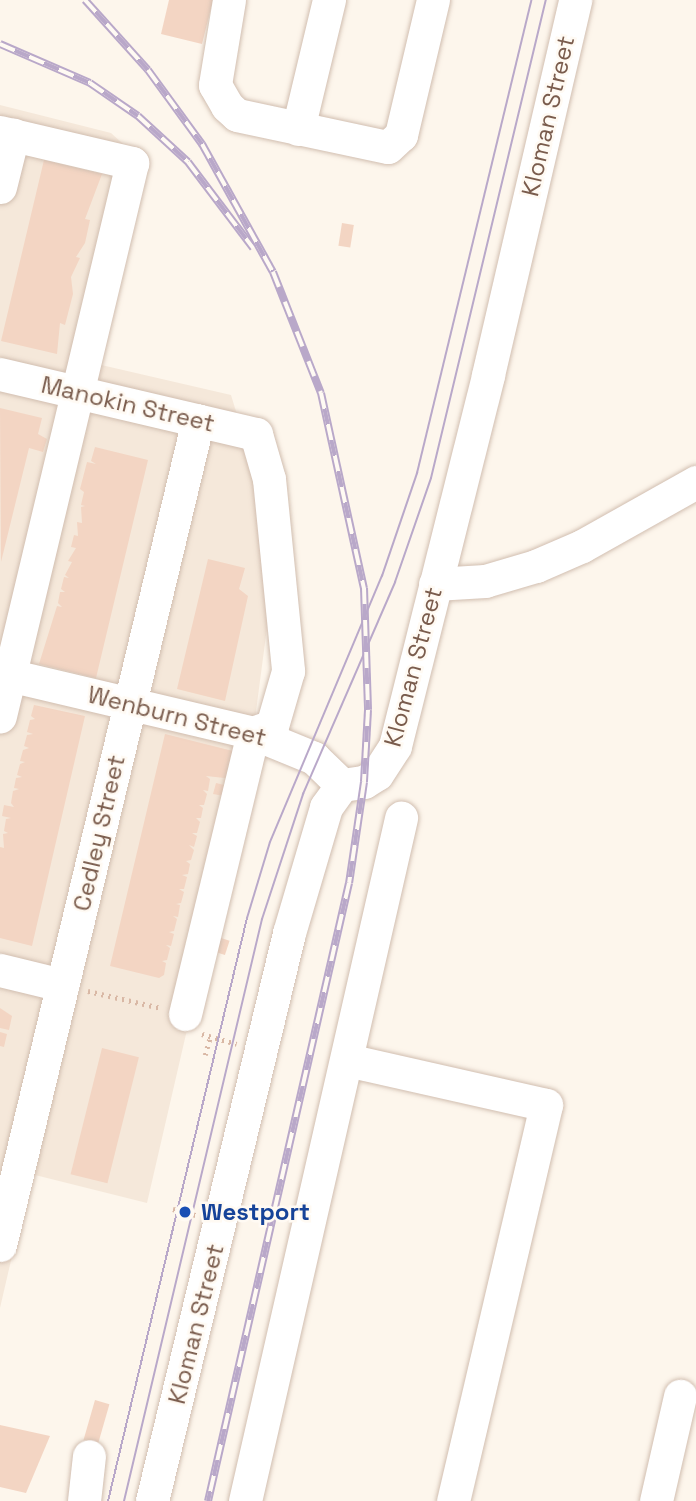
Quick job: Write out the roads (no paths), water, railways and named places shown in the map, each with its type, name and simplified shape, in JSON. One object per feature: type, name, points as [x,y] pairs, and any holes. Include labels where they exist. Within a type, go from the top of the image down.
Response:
[{"type":"street","points":[[229,0],[216,69],[221,97],[237,115],[373,147],[396,143],[433,0]]},
{"type":"street","points":[[298,129],[330,0]]},
{"type":"street","name":"Kloman Street","points":[[152,1501],[289,933],[326,807],[342,785],[364,782],[377,774],[391,755],[435,584],[575,0]]},
{"type":"street","points":[[0,187],[6,133],[132,163],[78,392],[5,674],[0,716]]},
{"type":"street","name":"Manokin Street","points":[[0,373],[256,434],[269,479],[288,671],[272,726],[253,733]]},
{"type":"street","name":"Cedley Street","points":[[0,1245],[198,421]]},
{"type":"street","points":[[435,584],[485,581],[536,566],[582,547],[696,482]]},
{"type":"street","name":"Wenburn Street","points":[[5,674],[253,733],[314,758],[342,785]]},
{"type":"street","points":[[186,1014],[253,733]]},
{"type":"street","points":[[246,1501],[401,818]]},
{"type":"street","points":[[0,970],[62,985]]},
{"type":"street","points":[[347,1060],[545,1105],[453,1501]]},
{"type":"street","points":[[656,1501],[680,1396]]},
{"type":"street","points":[[84,1501],[89,1457]]},
{"type":"tram line","points":[[108,1501],[247,918],[270,842],[382,576],[417,473],[531,0]]},
{"type":"tram line","points":[[124,1501],[262,919],[303,794],[395,582],[431,478],[546,0]]},
{"type":"railway","points":[[85,0],[148,70],[202,144],[273,272],[321,393],[364,588],[368,710],[364,782],[349,883],[208,1501]]},
{"type":"railway","points":[[0,44],[90,83],[138,116],[188,162],[253,248]]},
{"type":"place","name":"Westport","points":[[185,1212]]}]
